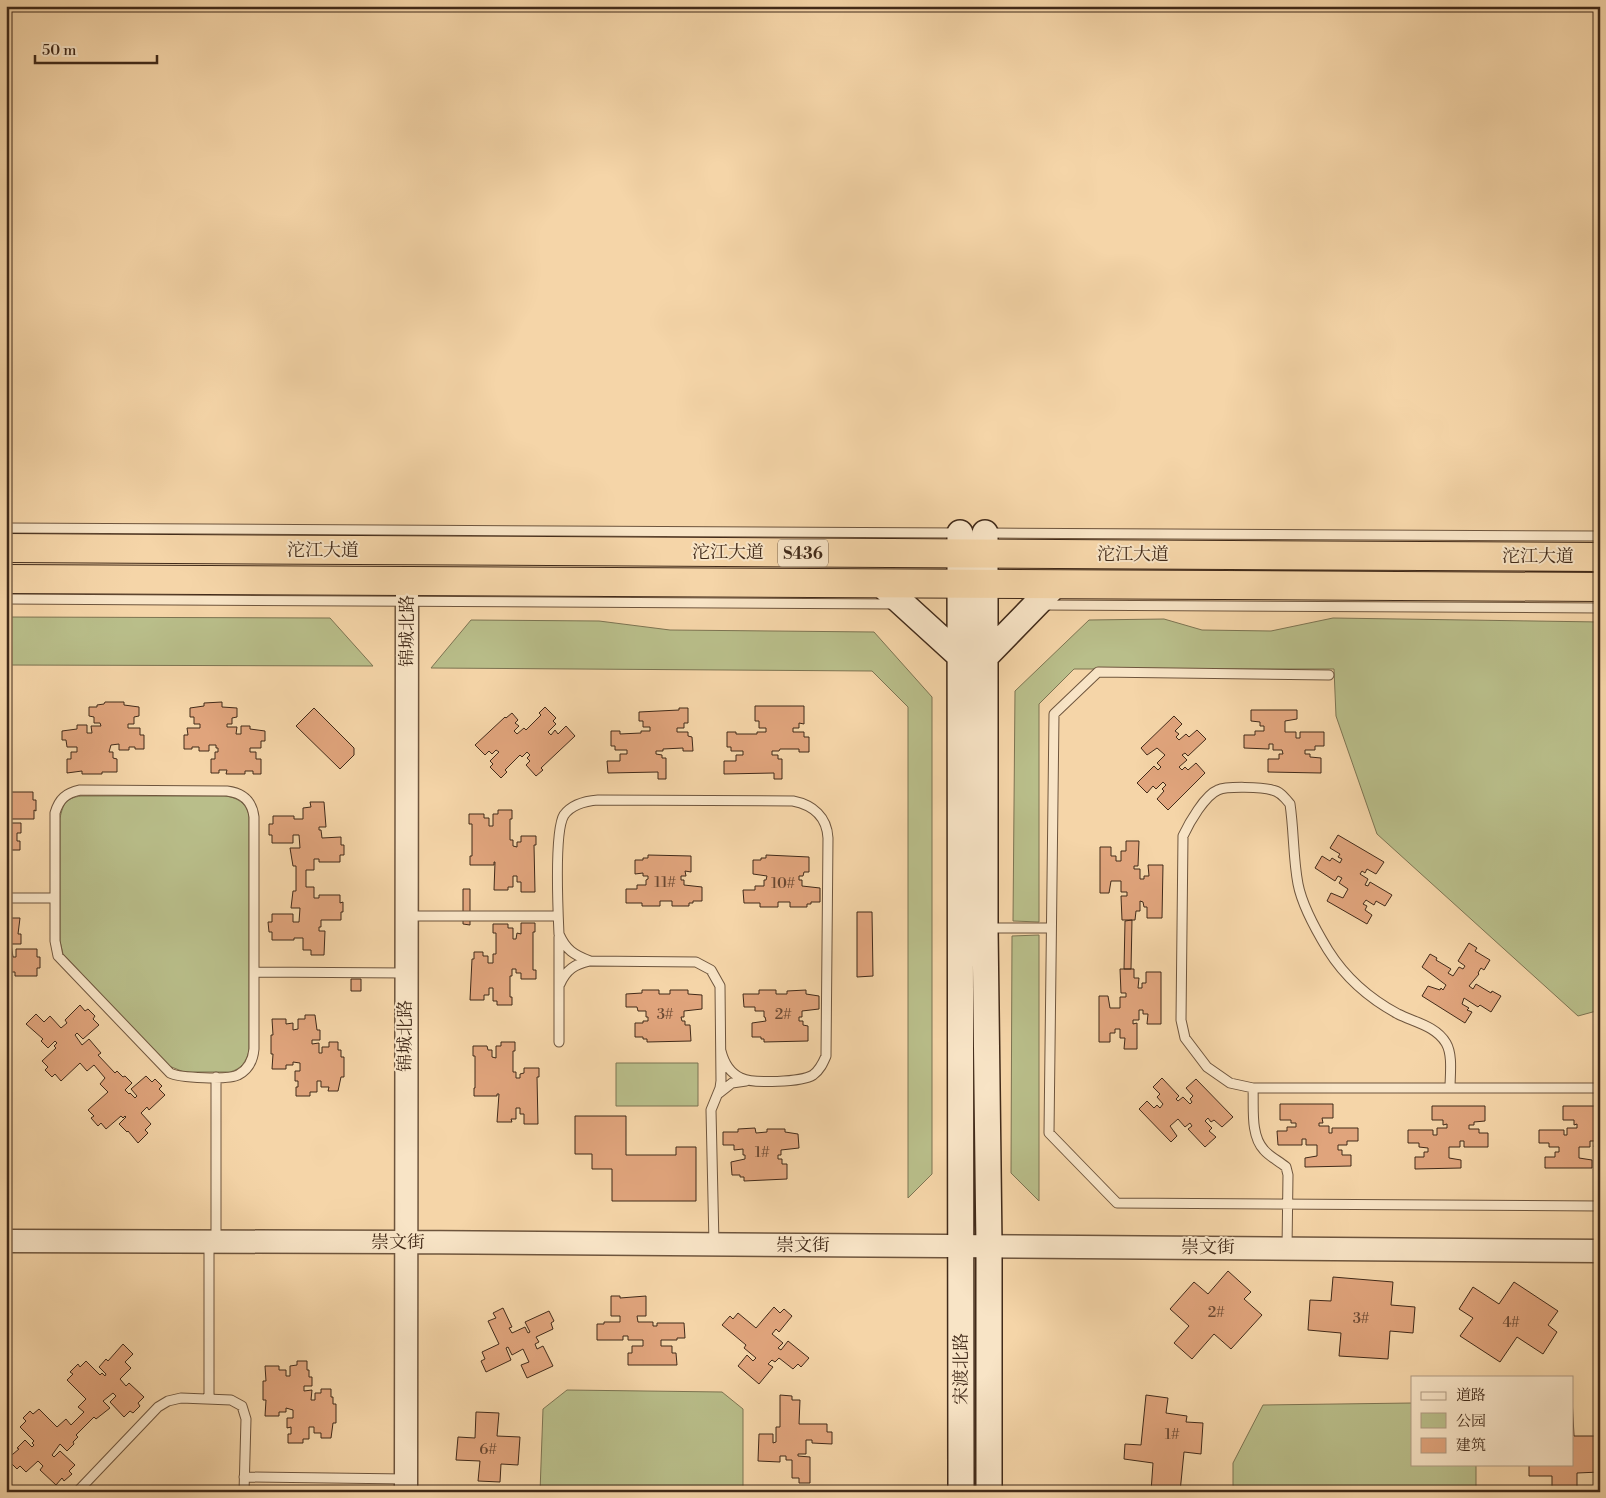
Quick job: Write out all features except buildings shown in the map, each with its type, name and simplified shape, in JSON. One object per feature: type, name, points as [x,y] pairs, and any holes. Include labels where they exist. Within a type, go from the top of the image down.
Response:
[{"type":"highway","name":"沱江大道","points":[[6,548],[973,540],[1600,557]]},
{"type":"highway","name":"沱江大道","points":[[6,578],[407,591],[880,583],[1600,587]]},
{"type":"main road","points":[[972,584],[973,540]]},
{"type":"main road","points":[[880,583],[960,656]]},
{"type":"main road","name":"宋渡北路","points":[[961,1492],[960,656],[972,584]]},
{"type":"main road","name":"宋渡北路","points":[[972,584],[984,658],[984,928],[989,1246],[989,1492]]},
{"type":"main road","points":[[984,658],[1056,584]]},
{"type":"street","name":"锦城北路","points":[[406,1485],[407,591]]},
{"type":"street","name":"崇文街","points":[[6,1241],[405,1242],[1600,1251]]},
{"type":"lane","points":[[6,528],[973,540],[1600,536]]},
{"type":"lane","points":[[6,599],[407,591],[903,604]]},
{"type":"lane","points":[[1036,605],[1600,608]]},
{"type":"lane","points":[[1329,675],[1098,672],[1054,714],[1049,1133],[1116,1203],[1600,1206]]},
{"type":"lane","points":[[1450,1088],[1450,1056],[1446,1043],[1433,1030],[1398,1014],[1366,993],[1344,971],[1329,950],[1308,912],[1298,886],[1290,804],[1283,796],[1273,790],[1235,788],[1217,790],[1201,806],[1189,822],[1183,836],[1181,1020],[1185,1038],[1208,1067],[1230,1084],[1253,1088],[1450,1088],[1600,1088]]},
{"type":"lane","points":[[80,790],[227,791],[241,794],[250,802],[254,817],[254,972],[254,1049],[251,1062],[246,1070],[238,1076],[216,1077],[182,1077],[170,1073],[58,956],[55,947],[55,813],[59,802],[69,792],[80,790]]},
{"type":"lane","points":[[559,1042],[558,833],[560,824],[568,811],[582,802],[598,800],[794,801],[810,806],[818,812],[828,830],[826,1056],[819,1069],[807,1078],[791,1081],[749,1080],[732,1083],[718,1095]]},
{"type":"lane","points":[[6,898],[55,898]]},
{"type":"lane","points":[[406,916],[558,916]]},
{"type":"lane","points":[[984,928],[1051,928]]},
{"type":"lane","points":[[558,934],[569,951],[578,957],[590,961]]},
{"type":"lane","points":[[559,989],[569,970],[580,963],[590,961],[685,960],[704,966],[716,978],[720,986],[721,1080],[718,1095],[711,1110],[714,1244]]},
{"type":"lane","points":[[254,972],[406,973]]},
{"type":"lane","points":[[721,1051],[725,1064],[729,1069],[741,1078],[749,1080]]},
{"type":"lane","points":[[208,1399],[216,1077]]},
{"type":"lane","points":[[1253,1088],[1254,1126],[1258,1141],[1263,1150],[1286,1167],[1288,1175],[1287,1248]]},
{"type":"lane","points":[[78,1492],[158,1407],[168,1401],[181,1398],[231,1400],[242,1406],[246,1419],[244,1492]]},
{"type":"lane","points":[[244,1477],[406,1485]]},
{"type":"green space","points":[[6,617],[330,618],[373,666],[6,665]]},
{"type":"green space","points":[[1333,618],[1600,622],[1600,1010],[1578,1016],[1377,834],[1336,716],[1334,669],[1074,669],[1039,704],[1039,922],[1013,921],[1015,691],[1089,620],[1164,619],[1202,630],[1271,631]]},
{"type":"green space","points":[[471,620],[599,621],[670,630],[874,632],[932,697],[932,1174],[908,1198],[908,707],[872,671],[431,668]]},
{"type":"green space","points":[[81,796],[224,796],[237,799],[246,807],[249,815],[249,1051],[245,1062],[237,1069],[230,1072],[184,1072],[169,1066],[63,954],[60,941],[60,818],[66,802]]},
{"type":"green space","points":[[1039,935],[1039,1201],[1011,1173],[1012,936]]},
{"type":"green space","points":[[616,1063],[698,1063],[698,1106],[616,1106]]},
{"type":"green space","points":[[567,1390],[722,1392],[743,1409],[743,1492],[540,1492],[543,1409]]},
{"type":"green space","points":[[1411,1403],[1411,1466],[1476,1466],[1476,1492],[1233,1492],[1233,1463],[1263,1405]]}]
